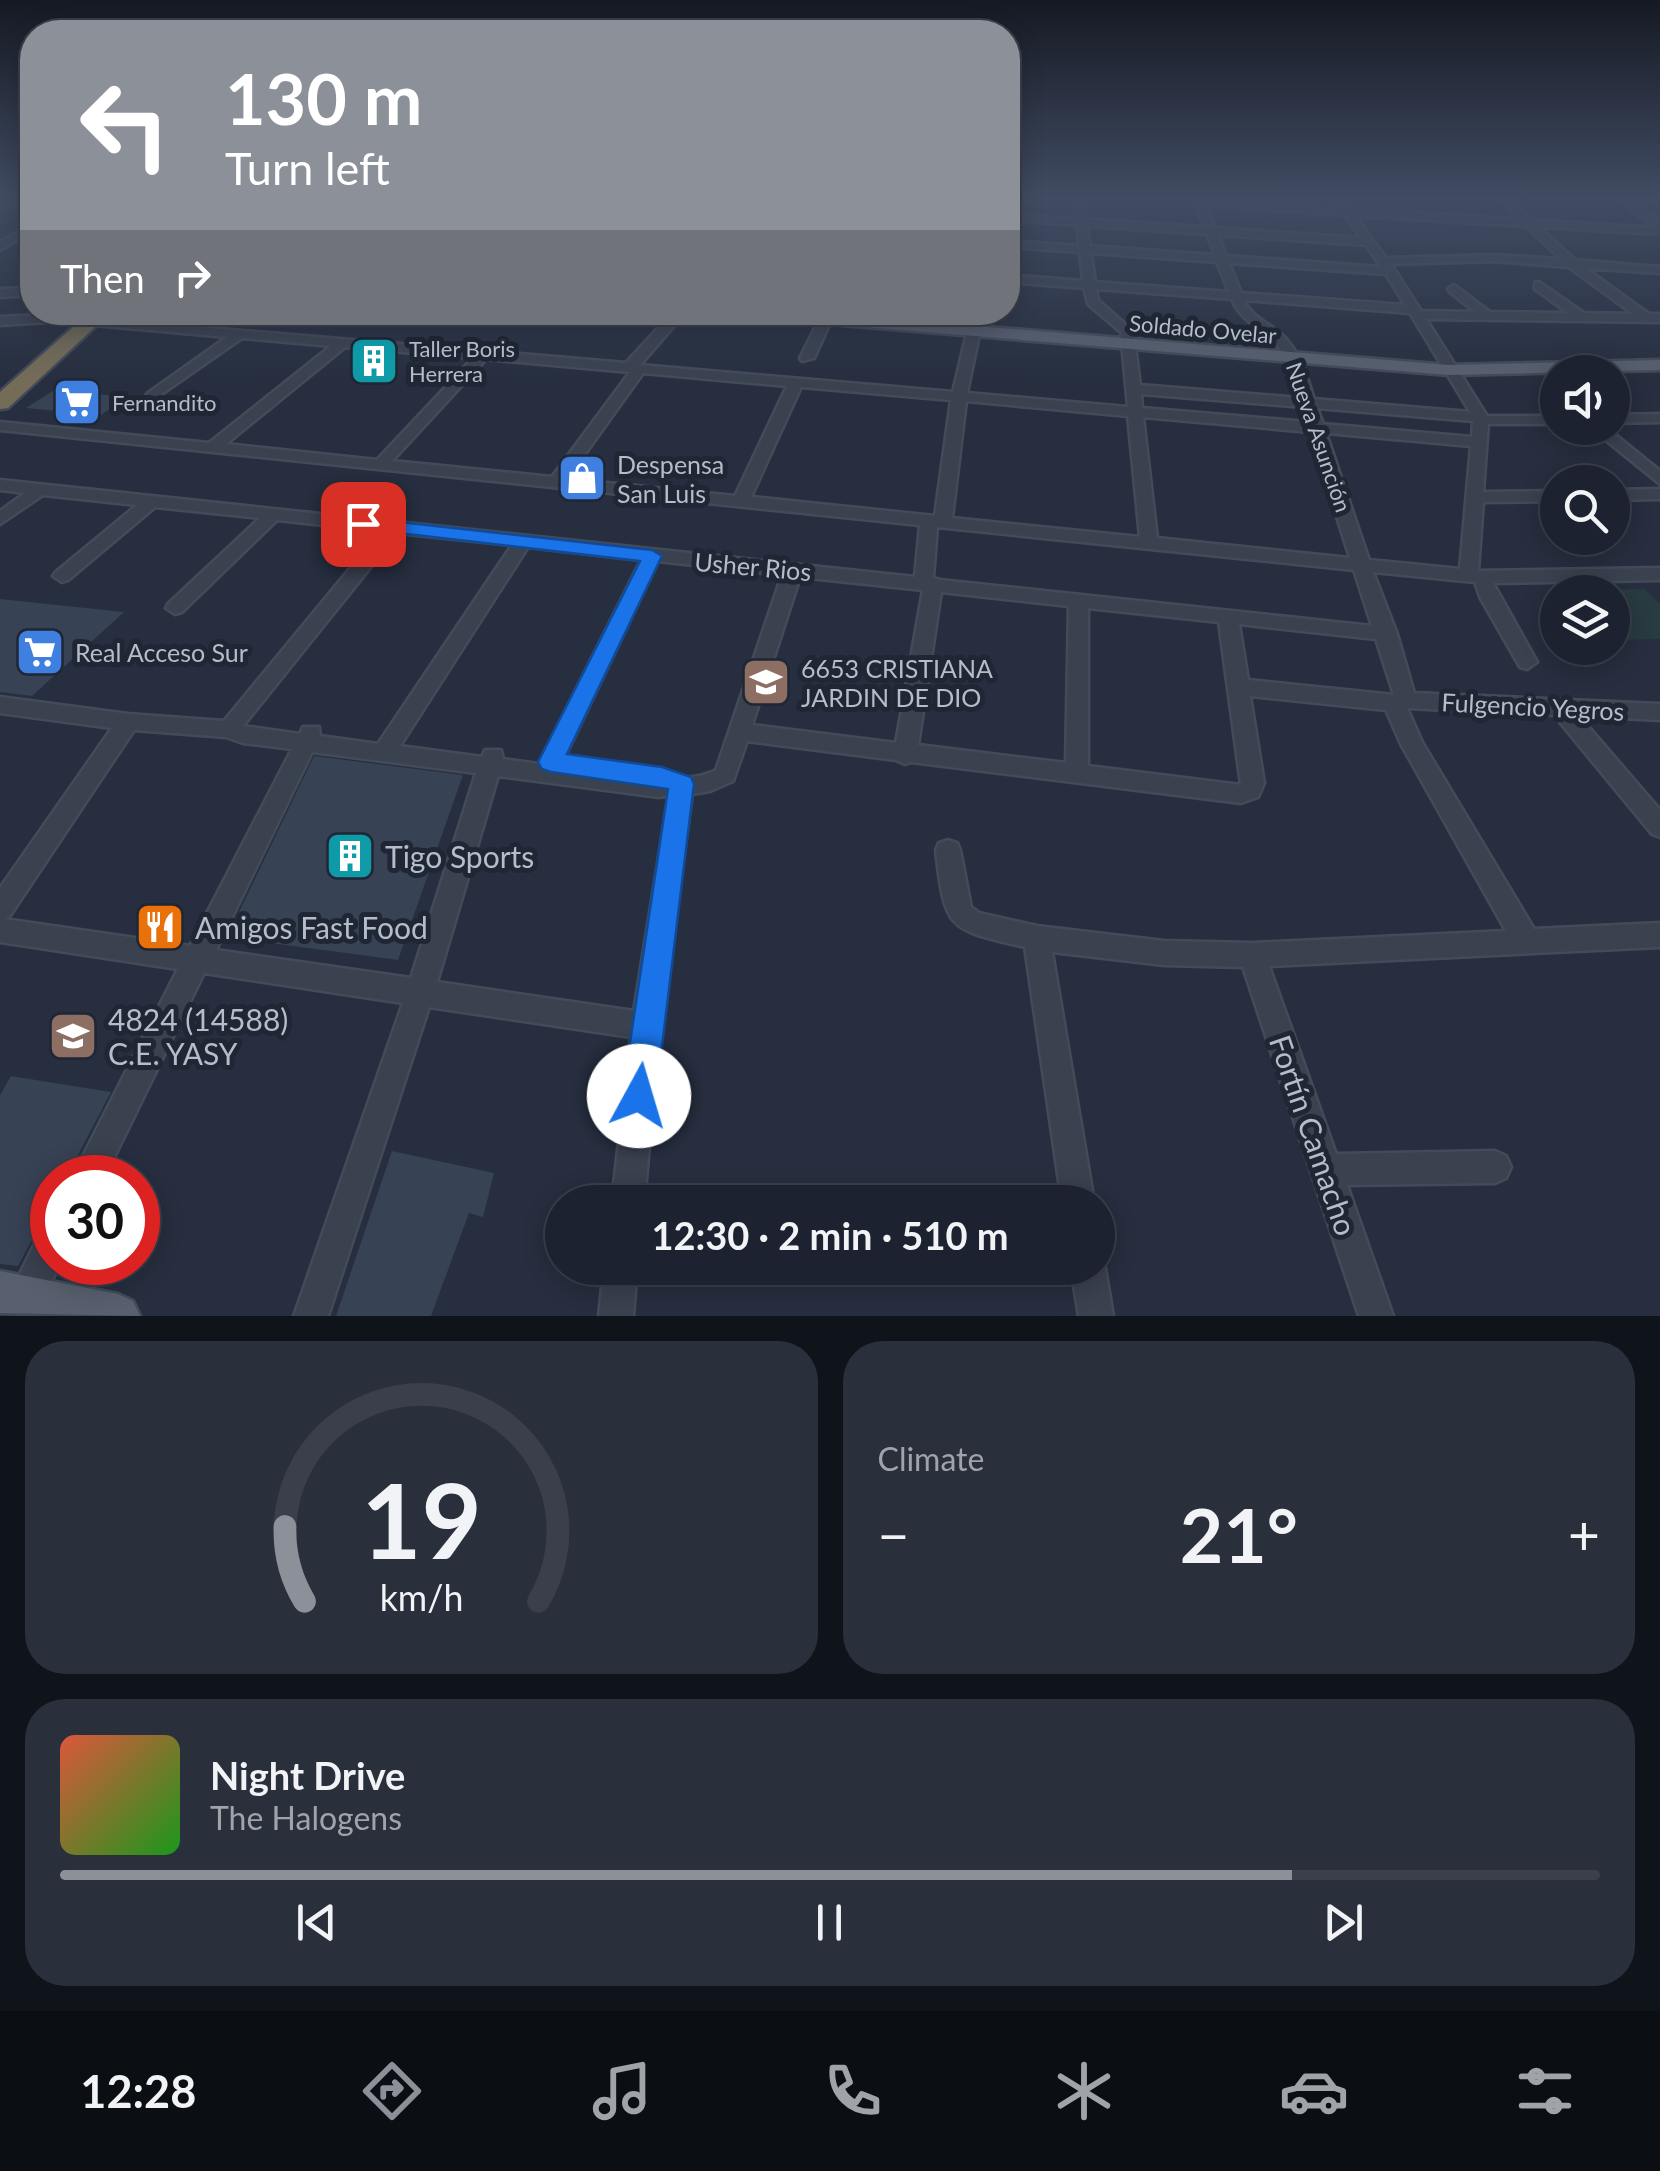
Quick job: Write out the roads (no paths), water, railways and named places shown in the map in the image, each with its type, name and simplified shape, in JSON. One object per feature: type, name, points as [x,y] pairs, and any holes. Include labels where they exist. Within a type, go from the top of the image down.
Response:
[{"type":"highway","points":[[0,390],[82,325]]},
{"type":"highway","points":[[0,403],[84,325]]},
{"type":"main road","name":"Soldado Ovelar","points":[[909,325],[1449,370],[1660,365]]},
{"type":"main road","points":[[13,1294],[118,1316]]},
{"type":"street","points":[[1087,257],[1092,301],[1127,331],[1149,543]]},
{"type":"street","points":[[1197,257],[1386,266],[1495,258],[1660,270]]},
{"type":"street","points":[[1380,257],[1482,418],[1474,497],[1475,576],[1527,662]]},
{"type":"street","points":[[1565,257],[1653,318],[1660,328]]},
{"type":"street","name":"Nueva Asunción","points":[[1221,259],[1234,296],[1250,319],[1280,340],[1294,359],[1387,634],[1412,744],[1526,942]]},
{"type":"street","points":[[1020,279],[1490,318],[1653,318]]},
{"type":"street","points":[[1538,286],[1582,318]]},
{"type":"street","points":[[1454,289],[1490,318]]},
{"type":"street","points":[[176,325],[1480,442]]},
{"type":"street","points":[[558,482],[634,368],[669,325]]},
{"type":"street","points":[[807,358],[823,325]]},
{"type":"street","points":[[905,755],[936,520],[975,325]]},
{"type":"street","points":[[152,396],[240,333]]},
{"type":"street","points":[[212,447],[342,342]]},
{"type":"street","points":[[382,463],[483,355]]},
{"type":"street","points":[[741,501],[796,382]]},
{"type":"street","points":[[1131,388],[1540,420]]},
{"type":"street","points":[[1630,419],[1660,418]]},
{"type":"street","points":[[0,426],[1475,576],[1660,574]]},
{"type":"street","points":[[1619,445],[1660,479]]},
{"type":"street","name":"Usher Rios","points":[[0,485],[1387,634]]},
{"type":"street","points":[[0,519],[40,488]]},
{"type":"street","points":[[1630,495],[1660,494]]},
{"type":"street","points":[[1474,497],[1540,496]]},
{"type":"street","points":[[62,576],[154,499]]},
{"type":"street","points":[[175,608],[274,514]]},
{"type":"street","points":[[232,730],[393,528]]},
{"type":"street","points":[[387,748],[522,543]]},
{"type":"street","points":[[548,768],[652,556]]},
{"type":"street","points":[[0,705],[128,722],[232,730],[243,735],[308,737],[548,768],[660,788],[717,782],[725,775],[741,732],[793,569]]},
{"type":"street","points":[[1077,776],[1079,600]]},
{"type":"street","points":[[741,732],[1241,794],[1250,791],[1253,783],[1228,618]]},
{"type":"street","name":"Fulgencio Yegros","points":[[1239,687],[1400,702],[1660,712]]},
{"type":"street","points":[[1561,708],[1660,827]]},
{"type":"street","points":[[0,909],[128,722]]},
{"type":"street","points":[[99,1155],[308,737]]},
{"type":"street","points":[[311,1316],[421,990],[491,761]]},
{"type":"street","points":[[630,1185],[677,784]]},
{"type":"street","points":[[948,850],[954,898],[961,916],[1037,938],[1164,952],[1252,955],[1660,935]]},
{"type":"street","points":[[0,930],[646,1026]]},
{"type":"street","points":[[1037,938],[1075,1185]]},
{"type":"street","name":"Fortín Camacho","points":[[1252,955],[1376,1316]]},
{"type":"street","points":[[1326,1170],[1495,1167]]},
{"type":"street","points":[[13,1294],[30,1273]]},
{"type":"street","points":[[616,1316],[620,1285]]},
{"type":"street","points":[[1091,1285],[1096,1316]]},
{"type":"place","name":"Taller Boris Herrera","points":[[374,361]]},
{"type":"place","name":"Fernandito","points":[[77,402]]},
{"type":"place","name":"Despensa San Luis","points":[[582,478]]},
{"type":"place","name":"Real Acceso Sur","points":[[40,652]]},
{"type":"place","name":"6653 CRISTIANA JARDIN DE DIO","points":[[766,682]]},
{"type":"place","name":"Tigo Sports","points":[[350,856]]},
{"type":"place","name":"Amigos Fast Food","points":[[160,927]]},
{"type":"place","name":"4824 (14588) C.E. YASY","points":[[73,1036]]}]
